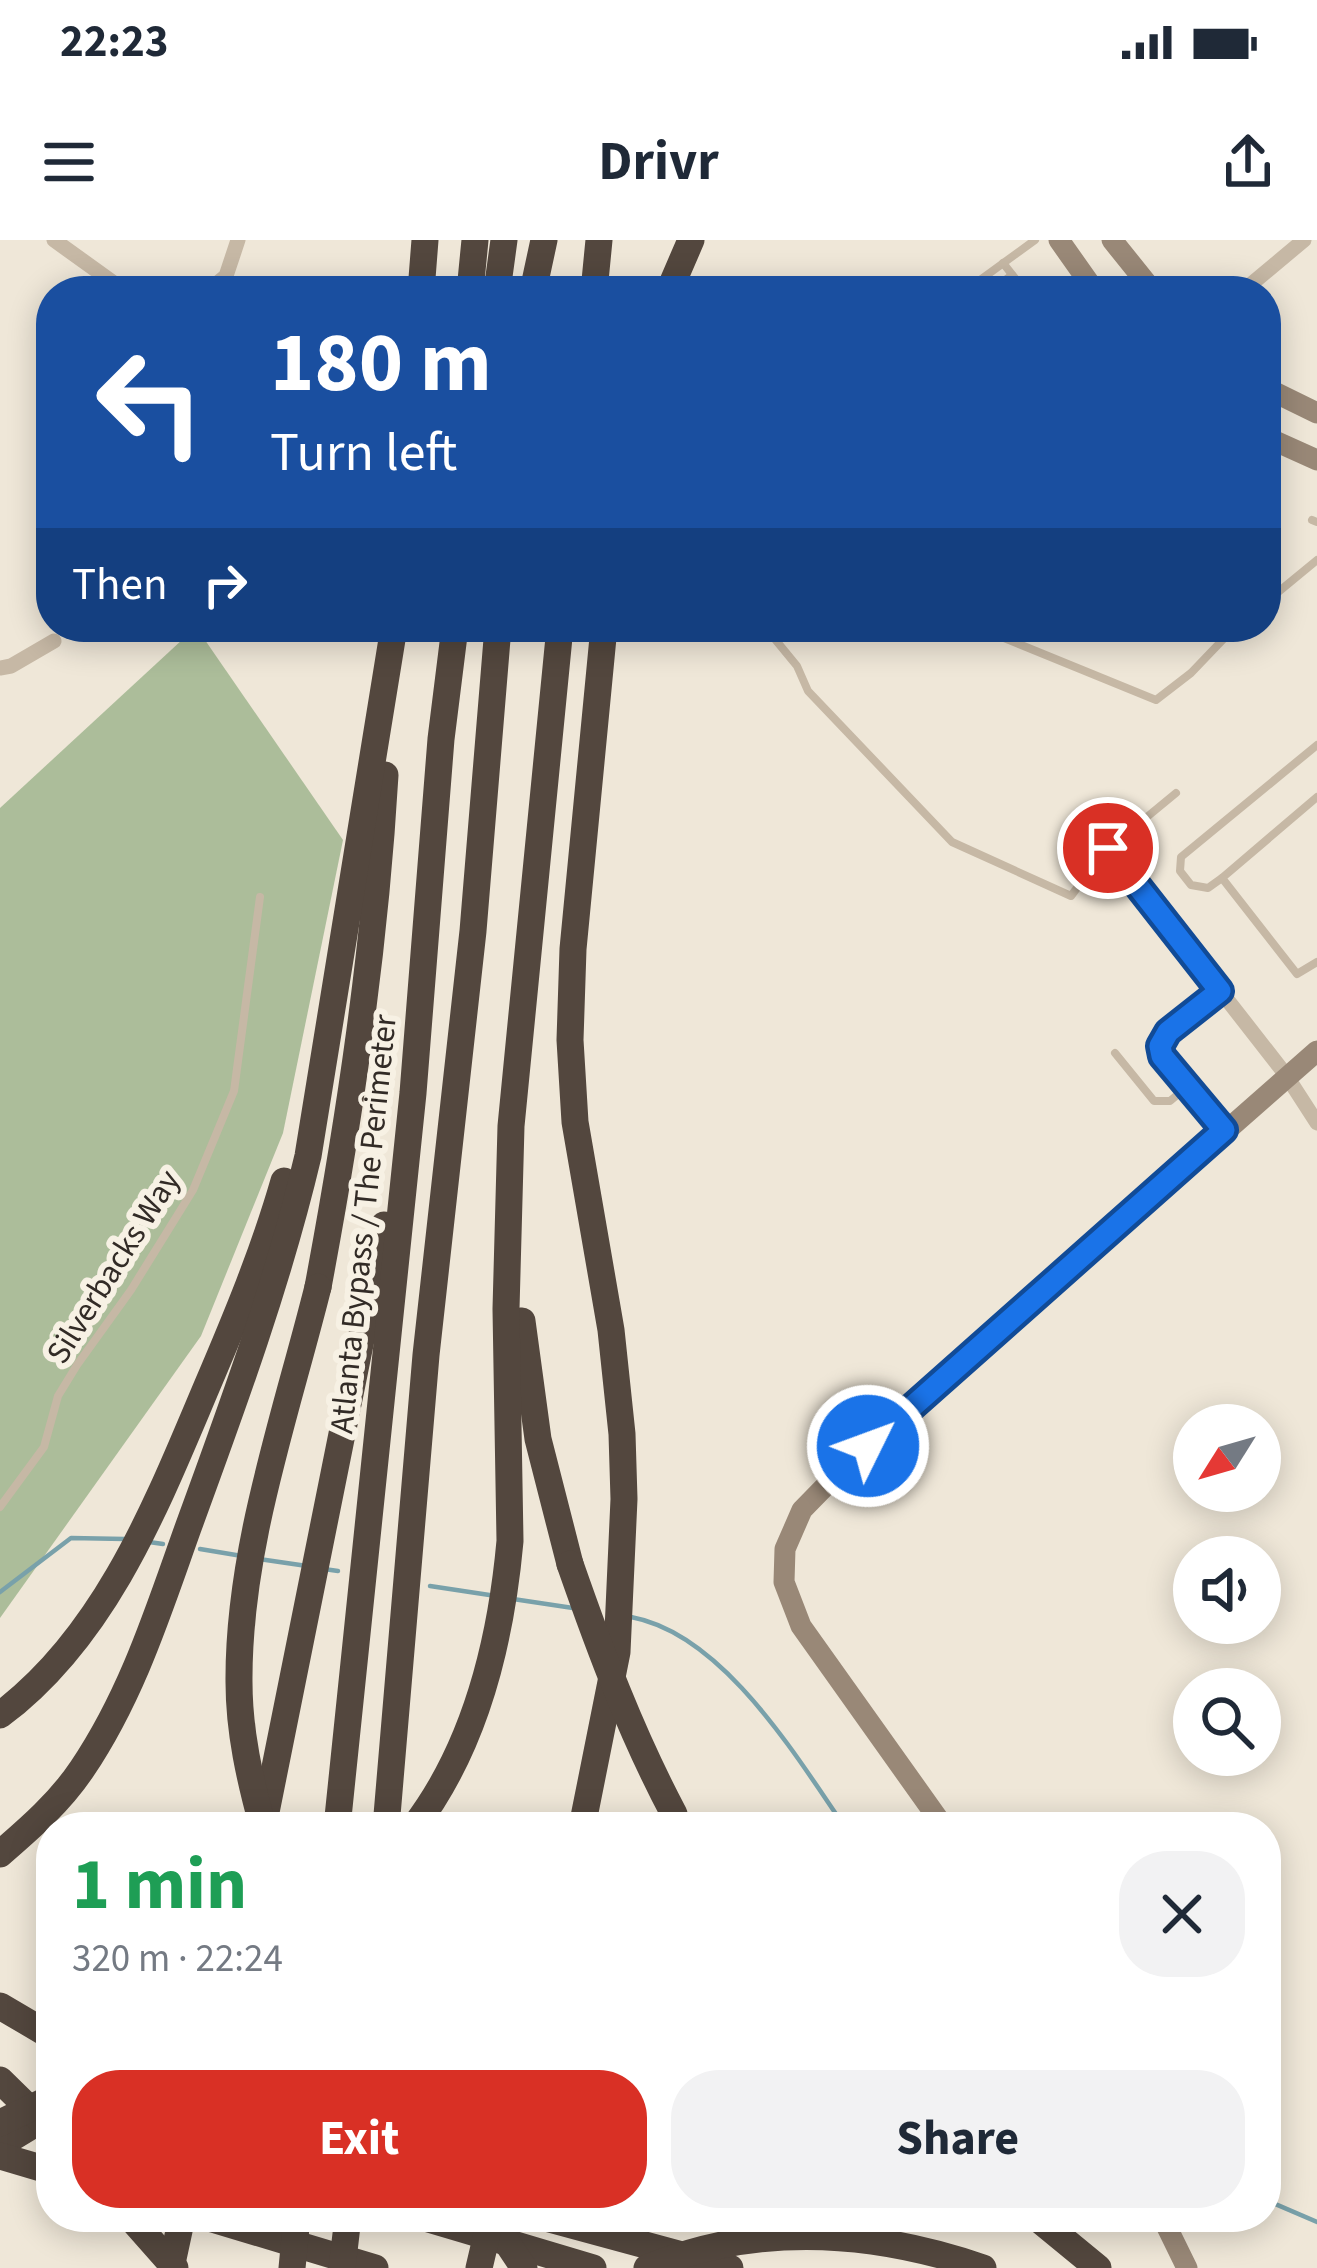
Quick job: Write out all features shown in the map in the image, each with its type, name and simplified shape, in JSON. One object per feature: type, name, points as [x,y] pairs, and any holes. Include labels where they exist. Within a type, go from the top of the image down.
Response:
[{"type":"highway","points":[[422,276],[425,240]]},
{"type":"highway","points":[[471,276],[475,240]]},
{"type":"highway","points":[[499,276],[504,240]]},
{"type":"highway","points":[[536,276],[544,240]]},
{"type":"highway","points":[[595,276],[599,240]]},
{"type":"highway","points":[[678,276],[690,244]]},
{"type":"highway","points":[[47,1812],[80,1772],[128,1692],[243,1379],[291,1228],[308,1156],[391,642]]},
{"type":"highway","points":[[259,1812],[249,1777],[239,1685],[241,1624],[253,1551],[318,1286],[351,1112],[368,989],[393,642]]},
{"type":"highway","points":[[441,739],[444,642]]},
{"type":"highway","name":"Atlanta Bypass / The Perimeter","points":[[339,1812],[453,642]]},
{"type":"highway","points":[[387,1812],[426,1355],[473,931],[497,642]]},
{"type":"highway","points":[[423,1812],[458,1751],[490,1666],[505,1594],[510,1541],[506,1239],[511,1126],[559,642]]},
{"type":"highway","points":[[553,715],[569,642]]},
{"type":"highway","points":[[585,1812],[617,1652],[624,1519],[622,1434],[611,1330],[575,1122],[570,1040],[573,949],[603,642]]},
{"type":"highway","points":[[0,1715],[24,1697],[92,1621],[172,1468],[267,1236],[327,1026]]},
{"type":"highway","points":[[266,1812],[412,1094]]},
{"type":"highway","points":[[511,1126],[524,1344],[538,1439],[570,1564],[604,1664],[674,1812]]},
{"type":"highway","points":[[0,1854],[36,1823]]},
{"type":"highway","points":[[0,2006],[36,2027]]},
{"type":"highway","points":[[0,2080],[36,2115]]},
{"type":"highway","points":[[0,2092],[36,2105]]},
{"type":"highway","points":[[0,2123],[36,2105]]},
{"type":"highway","points":[[0,2145],[36,2121]]},
{"type":"highway","points":[[0,2156],[36,2167]]},
{"type":"highway","points":[[143,2232],[173,2268]]},
{"type":"highway","points":[[173,2268],[179,2232]]},
{"type":"highway","points":[[256,2232],[375,2268]]},
{"type":"highway","points":[[292,2268],[296,2232]]},
{"type":"highway","points":[[342,2268],[346,2232]]},
{"type":"highway","points":[[361,2268],[362,2232]]},
{"type":"highway","points":[[472,2232],[593,2268]]},
{"type":"highway","points":[[479,2268],[487,2232]]},
{"type":"highway","points":[[500,2232],[524,2268]]},
{"type":"highway","points":[[597,2232],[730,2268]]},
{"type":"highway","points":[[1054,2232],[1098,2268]]},
{"type":"highway","points":[[647,2268],[736,2242],[795,2234],[862,2238],[930,2250],[983,2268]]},
{"type":"street","points":[[55,240],[104,276]]},
{"type":"street","points":[[226,276],[238,240]]},
{"type":"street","points":[[1059,240],[1084,276]]},
{"type":"street","points":[[1112,240],[1141,276]]},
{"type":"street","points":[[1261,276],[1304,240]]},
{"type":"street","points":[[1281,395],[1317,413]]},
{"type":"street","points":[[1281,444],[1317,460]]},
{"type":"street","points":[[0,668],[52,642]]},
{"type":"street","points":[[1108,848],[1286,1076],[1317,1123]]},
{"type":"street","points":[[933,1812],[801,1626],[784,1582],[785,1549],[802,1510],[845,1466],[1317,1051]]},
{"type":"street","points":[[1169,2232],[1186,2268]]},
{"type":"lane","points":[[985,276],[1035,240]]},
{"type":"lane","points":[[1003,263],[1010,276]]},
{"type":"lane","points":[[1281,590],[1317,560]]},
{"type":"lane","points":[[777,642],[797,666],[808,692],[952,842],[1071,896],[1108,848],[1176,793]]},
{"type":"lane","points":[[1013,642],[1156,700],[1191,673],[1218,642]]},
{"type":"lane","points":[[1317,745],[1181,857],[1180,871],[1191,885],[1208,888],[1317,796]]},
{"type":"lane","points":[[1222,878],[1297,974],[1317,962]]},
{"type":"lane","name":"Silverbacks Way","points":[[0,1508],[44,1447],[58,1396],[193,1190],[234,1090],[260,897]]},
{"type":"lane","points":[[1220,991],[1162,1038],[1162,1056],[1224,1130]]},
{"type":"lane","points":[[1115,1053],[1154,1101],[1170,1101],[1188,1086]]},
{"type":"green space","points":[[180,642],[206,642],[343,840],[283,1133],[201,1336],[0,1618],[0,808]]},
{"type":"waterway","points":[[0,1592],[71,1538],[125,1539]]},
{"type":"waterway","points":[[149,1542],[163,1544]]},
{"type":"waterway","points":[[200,1549],[242,1556]]},
{"type":"waterway","points":[[259,1559],[307,1566]]},
{"type":"waterway","points":[[324,1569],[338,1571]]},
{"type":"waterway","points":[[430,1586],[496,1596]]},
{"type":"waterway","points":[[513,1599],[573,1608]]},
{"type":"waterway","points":[[631,1617],[665,1628],[726,1672],[780,1733],[835,1812]]},
{"type":"waterway","points":[[1281,2206],[1317,2222]]},
{"type":"route","points":[[868,1446],[1224,1130],[1162,1056],[1160,1046],[1168,1032],[1220,991],[1108,848]]}]
